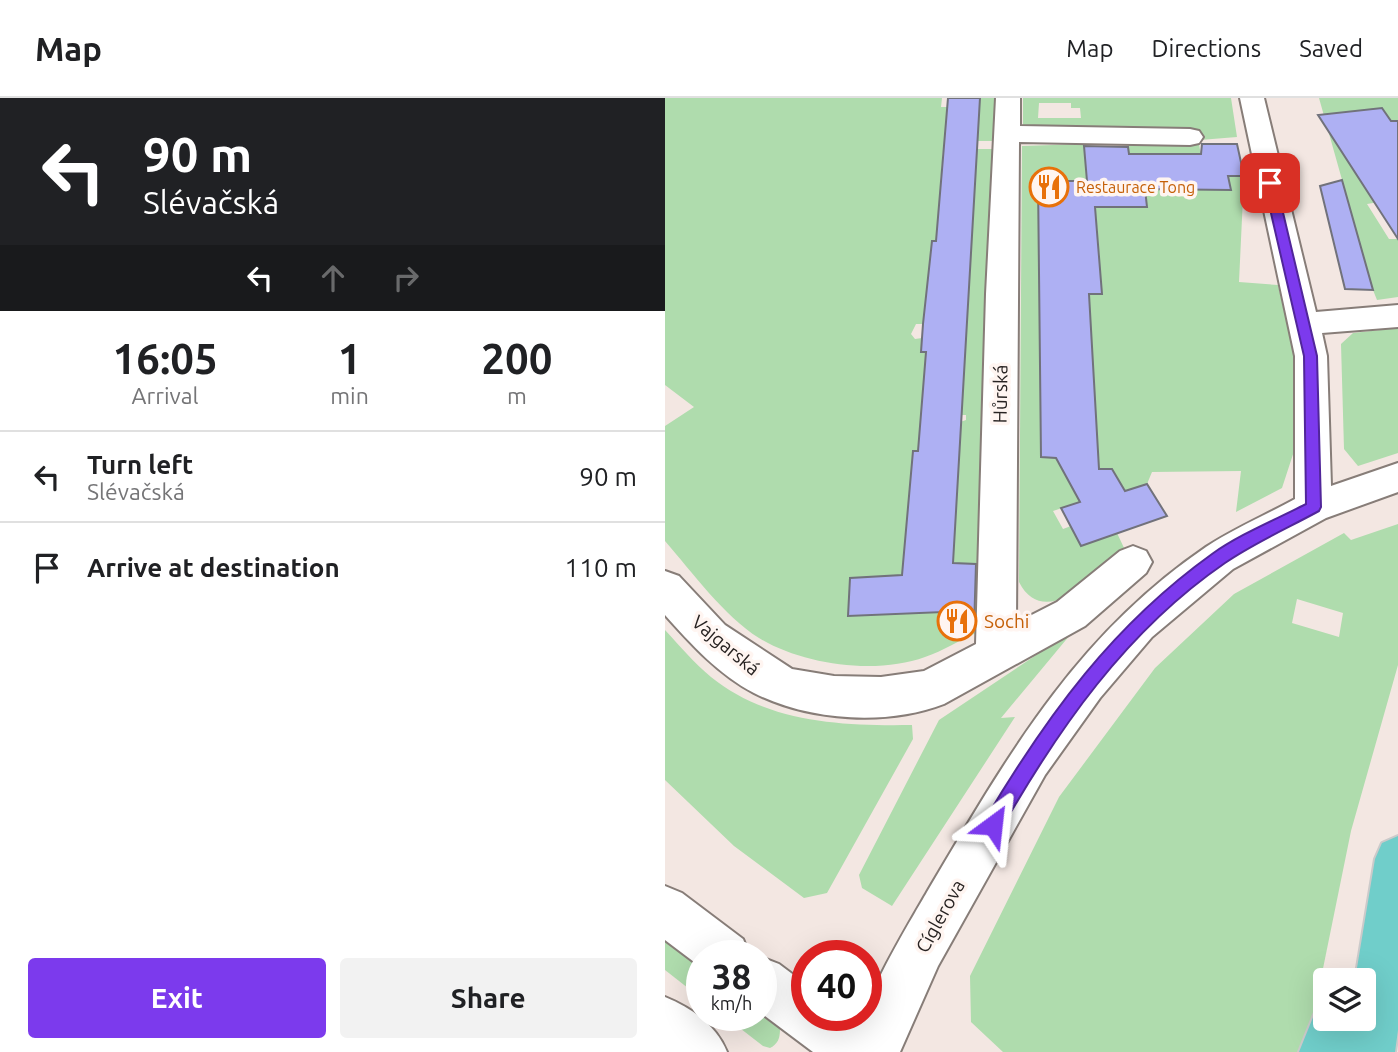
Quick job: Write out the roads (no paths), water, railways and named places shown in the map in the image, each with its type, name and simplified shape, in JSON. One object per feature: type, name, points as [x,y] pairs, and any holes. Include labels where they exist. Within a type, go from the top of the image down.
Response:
[{"type":"main road","points":[[1358,968],[1397,864]]},
{"type":"main road","points":[[1369,1052],[1397,864]]},
{"type":"main road","points":[[1325,1052],[1333,1031]]},
{"type":"street","name":"Hůrská","points":[[996,654],[1008,98]]},
{"type":"street","points":[[1252,98],[1311,356],[1326,501]]},
{"type":"street","points":[[1006,134],[1190,137]]},
{"type":"street","points":[[1303,324],[1398,316]]},
{"type":"street","name":"Cíglerova","points":[[873,1052],[931,930],[1030,760],[1085,684],[1137,624],[1220,558],[1326,501],[1398,477]]},
{"type":"street","name":"Vajgarská","points":[[665,588],[711,638],[768,679],[792,688],[834,696],[881,697],[929,690],[1071,614],[1133,562]]},
{"type":"street","points":[[665,910],[705,940]]},
{"type":"street","points":[[777,994],[856,1052]]},
{"type":"street","points":[[665,1023],[701,1052]]},
{"type":"place","name":"Restaurace Tong","points":[[1049,187]]},
{"type":"place","name":"Sochi","points":[[957,621]]}]
